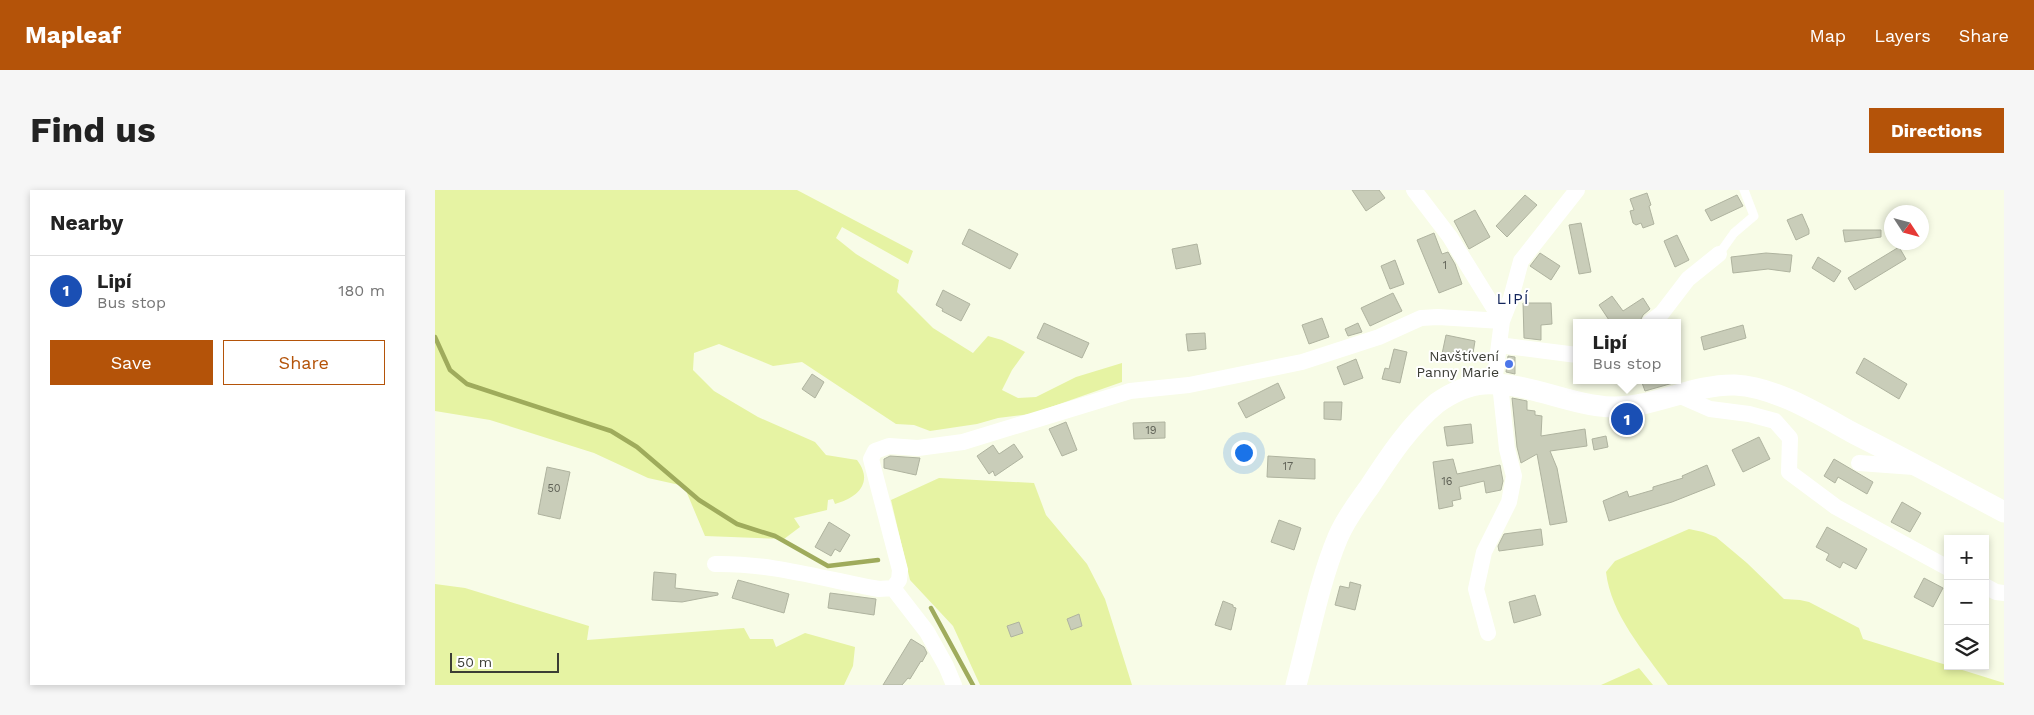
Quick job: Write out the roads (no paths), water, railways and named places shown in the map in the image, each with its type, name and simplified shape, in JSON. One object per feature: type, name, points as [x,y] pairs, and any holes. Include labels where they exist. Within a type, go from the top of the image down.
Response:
[{"type":"street","points":[[1414,190],[1450,237],[1503,321]]},
{"type":"street","points":[[1488,633],[1476,589],[1484,552],[1509,502],[1514,476],[1507,449],[1497,384],[1499,345],[1503,321],[1521,260],[1531,246],[1549,228],[1577,190]]},
{"type":"street","points":[[1654,319],[1662,313],[1688,279],[1719,254]]},
{"type":"street","points":[[715,564],[776,567],[879,589],[893,588],[899,580],[900,570],[871,459],[875,451],[889,446],[918,448],[963,442],[1130,391],[1189,385],[1302,362],[1379,336],[1421,318],[1438,317],[1503,321]]},
{"type":"street","points":[[1499,345],[1573,354]]},
{"type":"street","points":[[1296,685],[1331,555],[1351,512],[1391,456],[1430,410],[1439,402],[1474,386],[1497,384],[1528,388],[1589,404],[1605,406],[1643,404],[1679,395],[1732,386],[1747,386],[1796,403],[2004,512]]},
{"type":"street","points":[[1679,395],[1710,408],[1749,414],[1775,421],[1790,438],[1789,472],[1836,506],[1944,566]]},
{"type":"street","points":[[1859,463],[1921,468]]},
{"type":"street","points":[[893,588],[927,632],[954,685]]},
{"type":"street","points":[[1989,588],[2004,593]]},
{"type":"lane","points":[[1719,254],[1734,233],[1754,216],[1744,190]]},
{"type":"waterway","points":[[435,337],[450,370],[467,384],[611,431],[637,447],[699,500],[737,524],[775,536],[828,566],[878,560]]},
{"type":"waterway","points":[[931,608],[973,685]]},
{"type":"place","name":"Navštívení Panny Marie","points":[[1509,364]]},
{"type":"place","name":"Lipí","points":[[1627,419]]},
{"type":"district","name":"LIPÍ","points":[[1513,298]]}]
